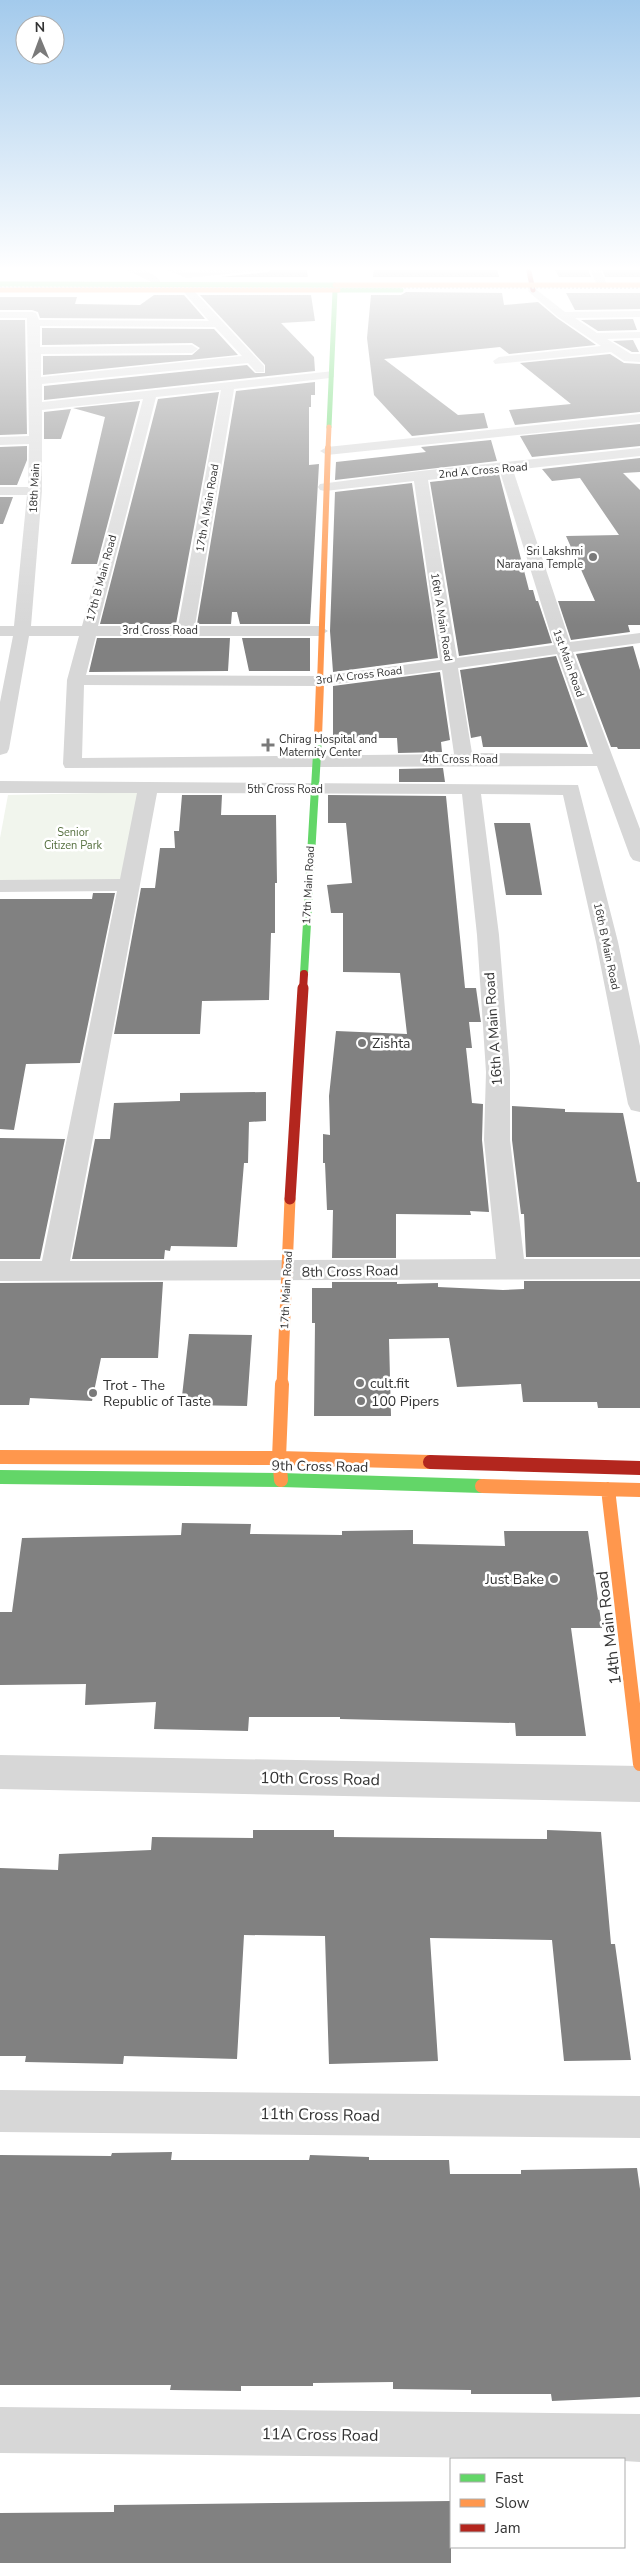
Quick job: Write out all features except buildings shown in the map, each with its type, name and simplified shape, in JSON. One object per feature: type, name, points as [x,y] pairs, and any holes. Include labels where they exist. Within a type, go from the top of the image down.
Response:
[{"type":"main road","name":"17th Main Road","points":[[282,1480],[279,1458],[286,1272],[313,789],[321,680],[320,631],[330,387]]},
{"type":"main road","name":"9th Cross Road","points":[[0,1456],[279,1458],[640,1468]]},
{"type":"main road","name":"9th Cross Road","points":[[0,1477],[282,1480],[640,1490]]},
{"type":"main road","name":"14th Main Road","points":[[608,1489],[640,1764]]},
{"type":"street","name":"18th Main","points":[[0,749],[3,710],[17,666],[22,631],[35,491],[36,387]]},
{"type":"street","points":[[36,407],[222,387]]},
{"type":"street","name":"17th A Main Road","points":[[186,630],[228,387]]},
{"type":"street","name":"17th B Main Road","points":[[72,764],[76,680],[150,394]]},
{"type":"street","points":[[327,451],[640,418]]},
{"type":"street","points":[[0,441],[36,447]]},
{"type":"street","points":[[0,454],[36,447]]},
{"type":"street","name":"2nd A Cross Road","points":[[325,487],[640,452]]},
{"type":"street","name":"1st Main Road","points":[[506,468],[563,648],[606,760],[632,810],[640,856]]},
{"type":"street","name":"16th A Main Road","points":[[420,475],[464,759]]},
{"type":"street","points":[[0,491],[35,491]]},
{"type":"street","name":"3rd Cross Road","points":[[0,631],[320,631]]},
{"type":"street","name":"3rd A Cross Road","points":[[76,680],[321,680],[640,638]]},
{"type":"street","name":"4th Cross Road","points":[[72,764],[315,760],[606,760]]},
{"type":"street","name":"5th Cross Road","points":[[0,787],[570,789]]},
{"type":"street","points":[[54,1271],[148,788]]},
{"type":"street","name":"16th B Main Road","points":[[570,789],[607,942],[640,1104]]},
{"type":"street","name":"16th A Main Road","points":[[471,790],[488,935],[498,1072],[497,1140],[512,1268]]},
{"type":"street","points":[[0,886],[130,885]]},
{"type":"street","name":"8th Cross Road","points":[[0,1271],[286,1272],[512,1268],[640,1269]]},
{"type":"street","name":"10th Cross Road","points":[[0,1772],[640,1784]]},
{"type":"street","name":"11th Cross Road","points":[[0,2111],[640,2117]]},
{"type":"street","name":"11A Cross Road","points":[[0,2430],[640,2438]]},
{"type":"green space","name":"Senior Citizen Park","points":[[146,792],[139,881],[0,884],[0,838],[8,795]]},
{"type":"traffic: fast","points":[[329,427],[331,387]]},
{"type":"traffic: fast","points":[[304,974],[318,737]]},
{"type":"traffic: fast","points":[[0,1477],[281,1480],[482,1486]]},
{"type":"traffic: slow","points":[[318,737],[329,427]]},
{"type":"traffic: slow","points":[[281,1480],[279,1458],[290,1199]]},
{"type":"traffic: slow","points":[[0,1457],[279,1458],[430,1462]]},
{"type":"traffic: slow","points":[[482,1486],[640,1490]]},
{"type":"traffic: slow","points":[[608,1489],[640,1764]]},
{"type":"traffic: jam","points":[[290,1199],[304,974]]},
{"type":"traffic: jam","points":[[430,1462],[640,1468]]},
{"type":"place","name":"Sri Lakshmi Narayana Temple","points":[[593,557]]},
{"type":"place","name":"Chirag Hospital and Maternity Center","points":[[268,745]]},
{"type":"place","name":"Zishta","points":[[362,1043]]},
{"type":"place","name":"cult.fit","points":[[360,1383]]},
{"type":"place","name":"Trot - The Republic of Taste","points":[[93,1393]]},
{"type":"place","name":"100 Pipers","points":[[361,1401]]},
{"type":"place","name":"Just Bake","points":[[554,1579]]}]
